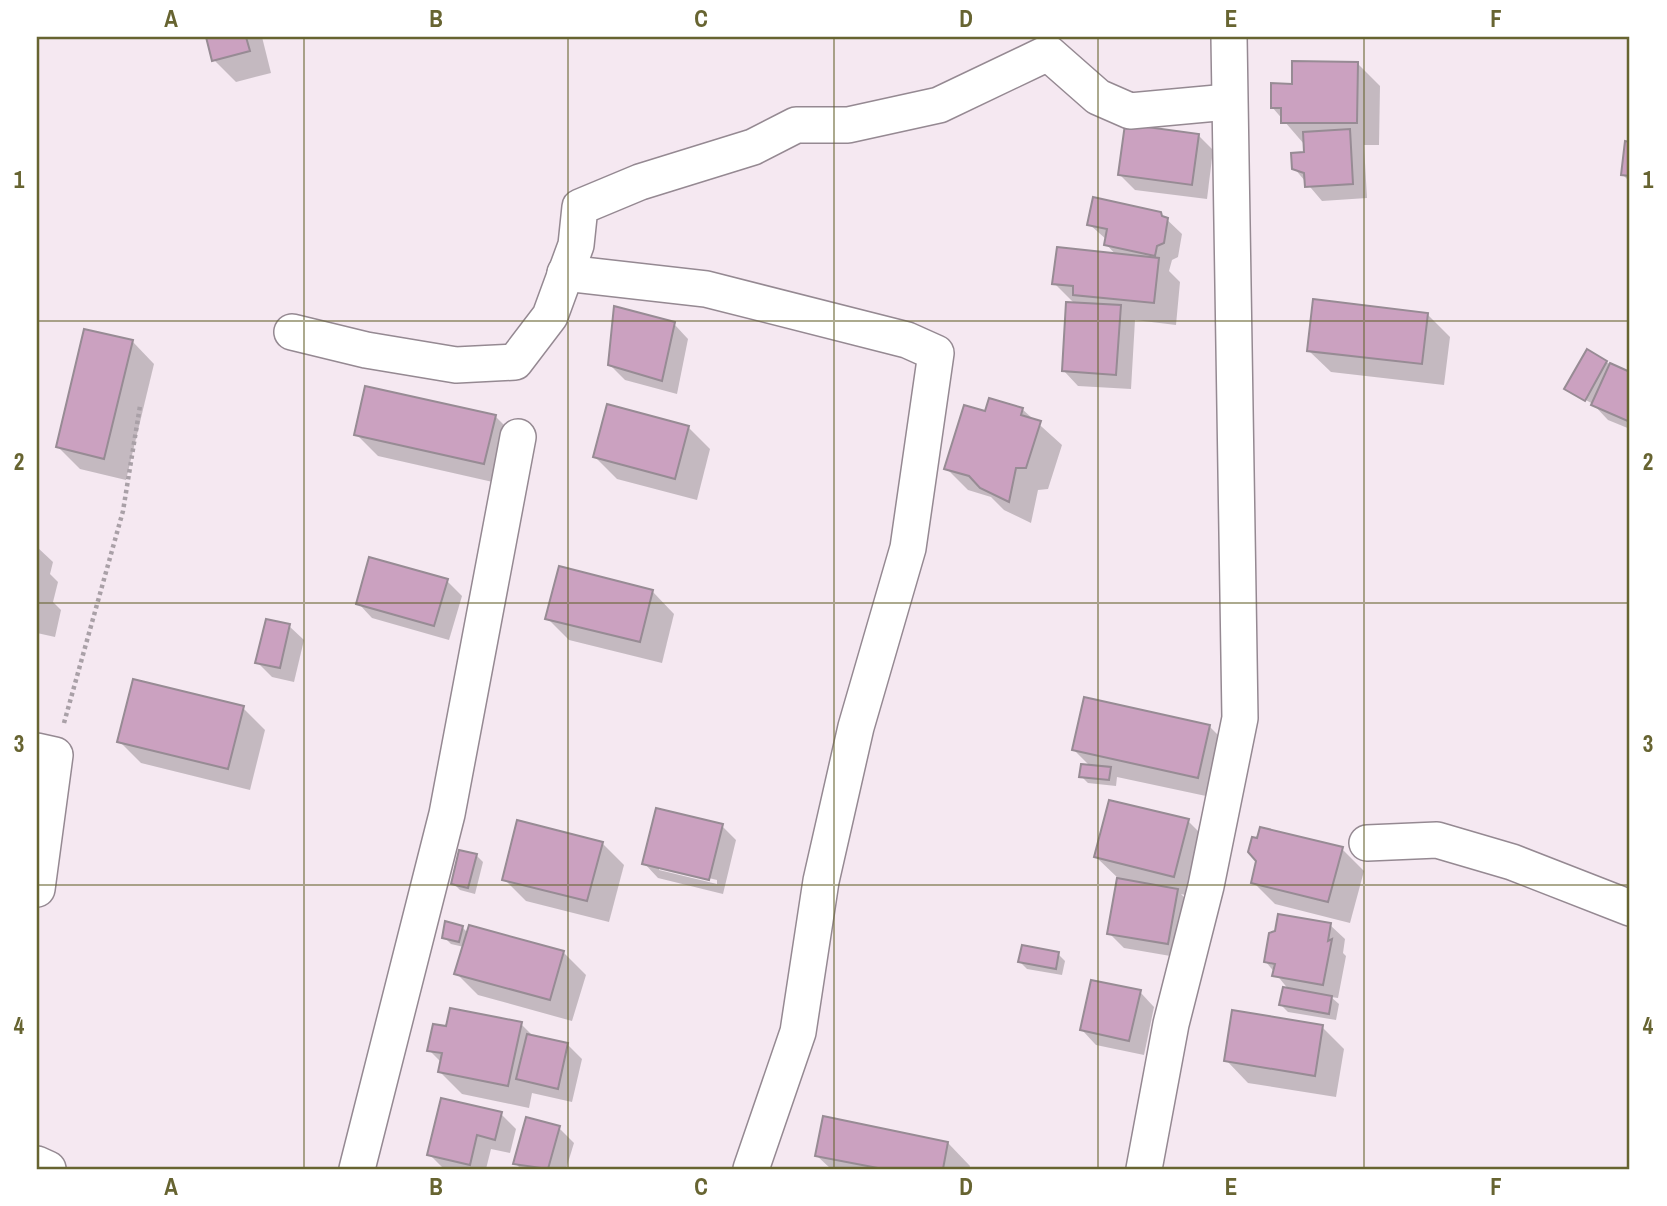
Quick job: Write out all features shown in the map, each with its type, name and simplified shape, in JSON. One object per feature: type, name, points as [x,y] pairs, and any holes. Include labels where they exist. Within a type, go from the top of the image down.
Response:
[{"type":"street","points":[[1144,1169],[1171,1024],[1206,886],[1240,718],[1229,37]]},
{"type":"street","points":[[292,332],[366,350],[456,365],[515,362],[550,316],[576,244],[580,207],[640,182],[753,147],[796,125],[848,125],[939,105],[1048,54],[1098,97],[1130,111],[1217,103]]},
{"type":"street","points":[[565,273],[706,289],[907,340],[936,353],[908,548],[856,727],[824,868],[798,1032],[751,1169]]},
{"type":"street","points":[[357,1169],[447,814],[518,437]]},
{"type":"street","points":[[37,889],[46,753]]},
{"type":"street","points":[[1367,843],[1437,840],[1513,862],[1630,908]]},
{"type":"street","points":[[37,1164],[48,1169]]},
{"type":"path","points":[[46,753],[123,512],[141,406]]},
{"type":"building","points":[[206,37],[246,37],[250,51],[212,61]]},
{"type":"building","points":[[1292,61],[1358,62],[1357,123],[1281,123],[1281,108],[1271,108],[1271,83],[1292,84]]},
{"type":"building","points":[[1125,124],[1199,134],[1192,185],[1118,175]]},
{"type":"building","points":[[1350,129],[1353,184],[1305,187],[1304,173],[1292,169],[1291,153],[1304,152],[1303,132]]},
{"type":"building","points":[[1625,141],[1630,142],[1630,176],[1621,175]]},
{"type":"building","points":[[1093,197],[1161,212],[1162,216],[1168,218],[1164,243],[1157,246],[1155,256],[1104,245],[1107,229],[1087,225]]},
{"type":"building","points":[[1057,247],[1159,258],[1154,303],[1073,295],[1073,286],[1052,284]]},
{"type":"building","points":[[1313,299],[1428,313],[1422,364],[1307,351]]},
{"type":"building","points":[[1066,302],[1121,305],[1116,375],[1062,371]]},
{"type":"building","points":[[614,306],[675,322],[662,381],[608,365]]},
{"type":"building","points":[[84,329],[133,340],[104,459],[56,447]]},
{"type":"building","points":[[1587,349],[1607,361],[1585,401],[1564,389]]},
{"type":"building","points":[[1610,363],[1630,372],[1630,422],[1591,405]]},
{"type":"building","points":[[365,386],[496,415],[484,464],[354,435]]},
{"type":"building","points":[[989,398],[1023,408],[1021,415],[1041,421],[1026,468],[1016,468],[1009,502],[980,488],[969,476],[944,469],[964,405],[985,411]]},
{"type":"building","points":[[607,404],[689,426],[675,479],[593,457]]},
{"type":"building","points":[[369,557],[448,579],[434,626],[356,604]]},
{"type":"building","points":[[559,566],[653,590],[640,642],[545,619]]},
{"type":"building","points":[[266,619],[290,624],[280,668],[255,663]]},
{"type":"building","points":[[133,679],[244,706],[228,769],[117,742]]},
{"type":"building","points":[[1084,697],[1210,725],[1198,778],[1072,750]]},
{"type":"building","points":[[1081,764],[1111,767],[1109,780],[1079,777]]},
{"type":"building","points":[[1109,800],[1189,819],[1174,877],[1094,857]]},
{"type":"building","points":[[656,808],[723,824],[709,880],[642,864]]},
{"type":"building","points":[[517,820],[603,842],[587,901],[502,880]]},
{"type":"building","points":[[1260,827],[1343,847],[1328,902],[1251,883],[1256,861],[1248,852],[1252,837],[1257,838]]},
{"type":"building","points":[[459,850],[477,854],[468,888],[451,884]]},
{"type":"building","points":[[1117,878],[1178,889],[1168,944],[1107,934]]},
{"type":"building","points":[[1278,914],[1331,923],[1328,941],[1332,939],[1323,985],[1272,976],[1275,964],[1264,962],[1269,933],[1275,931]]},
{"type":"building","points":[[445,921],[463,926],[459,942],[442,938]]},
{"type":"building","points":[[469,925],[564,951],[550,1000],[454,974]]},
{"type":"building","points":[[1022,945],[1059,952],[1056,969],[1018,962]]},
{"type":"building","points":[[1091,980],[1141,990],[1129,1041],[1080,1030]]},
{"type":"building","points":[[1283,987],[1332,996],[1329,1014],[1279,1005]]},
{"type":"building","points":[[450,1008],[522,1022],[508,1086],[438,1072],[442,1053],[427,1051],[433,1024],[446,1026]]},
{"type":"building","points":[[1232,1010],[1323,1025],[1315,1076],[1224,1061]]},
{"type":"building","points":[[527,1034],[568,1043],[558,1089],[516,1079]]},
{"type":"building","points":[[441,1098],[502,1112],[495,1140],[477,1135],[470,1165],[427,1155]]},
{"type":"building","points":[[823,1116],[948,1142],[943,1169],[883,1169],[815,1156]]},
{"type":"building","points":[[526,1117],[560,1126],[548,1169],[513,1164]]}]
